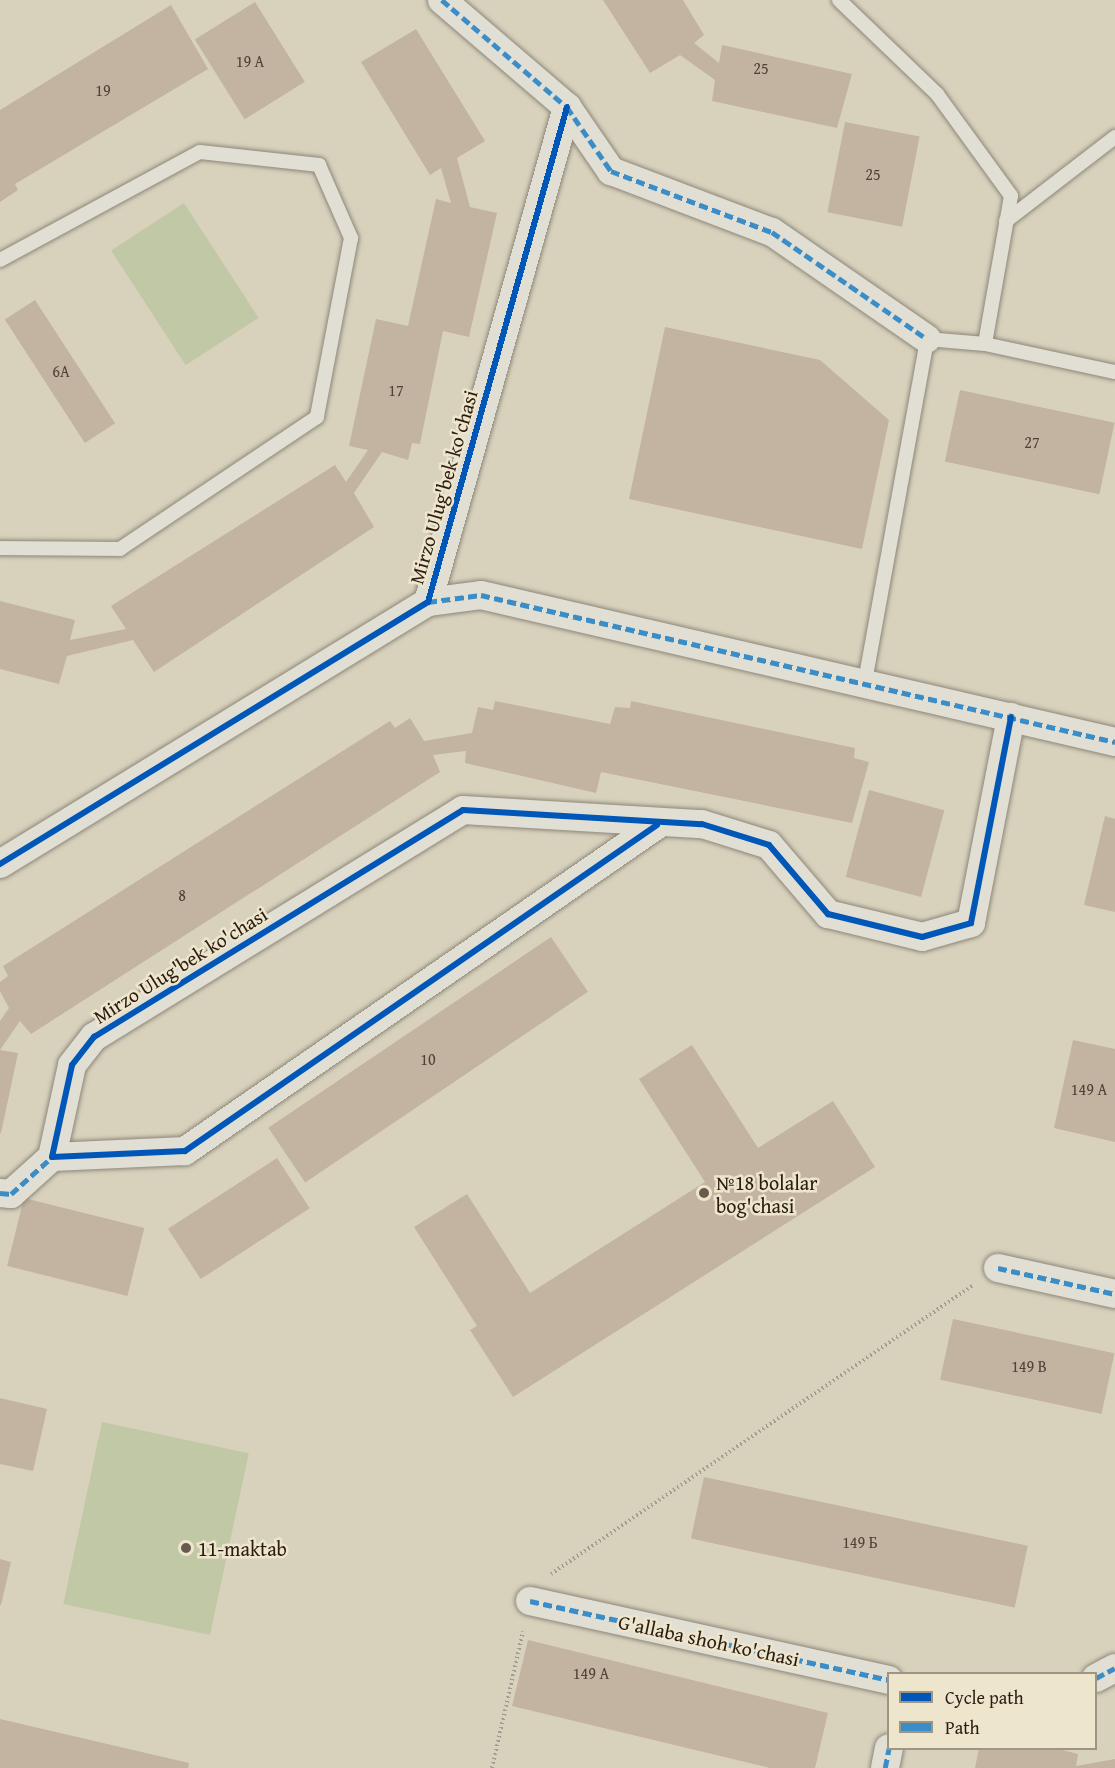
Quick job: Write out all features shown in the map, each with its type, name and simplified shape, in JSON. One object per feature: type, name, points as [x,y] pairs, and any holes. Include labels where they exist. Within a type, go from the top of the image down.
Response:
[{"type":"street","points":[[442,0],[567,107],[611,171],[772,232],[927,339]]},
{"type":"street","name":"Mirzo Ulug'bek ko'chasi","points":[[0,864],[428,602],[567,107]]},
{"type":"street","points":[[428,602],[481,595],[864,687],[1011,717],[1115,742]]},
{"type":"street","name":"Mirzo Ulug'bek ko'chasi","points":[[52,1157],[72,1065],[94,1037],[463,810],[657,825],[702,824],[769,845],[828,915],[922,937],[971,923],[1011,717]]},
{"type":"street","points":[[0,1193],[11,1194],[52,1157],[185,1151],[657,825]]},
{"type":"street","points":[[998,1268],[1115,1294]]},
{"type":"street","name":"G'allaba shoh ko'chasi","points":[[530,1601],[887,1680]]},
{"type":"street","points":[[1097,1677],[1115,1668]]},
{"type":"street","points":[[885,1768],[889,1750]]},
{"type":"lane","points":[[839,0],[937,94],[1011,196],[985,344]]},
{"type":"lane","points":[[1006,221],[1115,137]]},
{"type":"lane","points":[[0,260],[200,152],[319,165],[351,238],[317,417],[120,549],[0,548]]},
{"type":"lane","points":[[864,687],[927,339],[985,344],[1115,372]]},
{"type":"path","points":[[492,1768],[534,1585],[998,1268]]},
{"type":"green space","points":[[184,203],[259,318],[186,365],[111,250]]},
{"type":"green space","points":[[102,1422],[249,1453],[210,1635],[63,1604]]},
{"type":"building","points":[[603,0],[683,0],[704,35],[694,43],[719,63],[722,45],[852,74],[837,128],[712,101],[715,80],[680,55],[650,73]]},
{"type":"building","points":[[255,2],[305,82],[245,119],[195,40]]},
{"type":"building","points":[[171,5],[208,69],[15,184],[18,190],[0,202],[0,110]]},
{"type":"building","points":[[416,29],[485,141],[457,158],[470,207],[497,213],[469,337],[443,331],[420,444],[412,443],[408,460],[382,452],[354,493],[374,527],[154,672],[133,640],[67,656],[59,684],[0,669],[0,601],[75,620],[70,640],[126,629],[111,606],[335,465],[346,482],[368,450],[349,446],[376,319],[408,326],[436,199],[451,203],[441,168],[430,175],[361,62]]},
{"type":"building","points":[[845,122],[920,137],[902,227],[827,212]]},
{"type":"building","points":[[35,300],[115,423],[85,443],[5,320]]},
{"type":"building","points":[[665,327],[820,360],[889,420],[862,549],[629,499]]},
{"type":"building","points":[[960,390],[1115,423],[1099,494],[945,461]]},
{"type":"building","points":[[495,701],[610,724],[615,707],[630,708],[631,701],[855,748],[854,758],[869,762],[852,823],[601,772],[596,793],[465,763],[466,751],[433,755],[440,772],[31,1034],[20,1021],[0,1050],[0,1021],[9,1008],[0,991],[0,982],[8,976],[3,966],[390,721],[395,728],[410,718],[424,741],[472,733],[478,707],[493,710]]},
{"type":"building","points":[[869,790],[944,810],[921,897],[846,877]]},
{"type":"building","points":[[1105,816],[1115,819],[1115,912],[1084,905]]},
{"type":"building","points":[[551,937],[588,992],[305,1182],[268,1128]]},
{"type":"building","points":[[1073,1040],[1115,1049],[1115,1142],[1054,1128]]},
{"type":"building","points":[[692,1045],[758,1148],[833,1101],[875,1167],[513,1397],[470,1330],[477,1326],[414,1227],[467,1194],[530,1293],[705,1182],[639,1079]]},
{"type":"building","points":[[0,1050],[18,1053],[1,1133],[0,1133]]},
{"type":"building","points":[[277,1158],[310,1208],[201,1279],[168,1229]]},
{"type":"building","points":[[24,1198],[144,1228],[127,1296],[7,1266]]},
{"type":"building","points":[[953,1319],[1114,1353],[1102,1414],[940,1380]]},
{"type":"building","points":[[0,1398],[47,1409],[33,1471],[0,1464]]},
{"type":"building","points":[[704,1477],[1028,1546],[1015,1607],[691,1539]]},
{"type":"building","points":[[0,1559],[11,1562],[1,1605],[0,1605]]},
{"type":"building","points":[[528,1640],[828,1713],[815,1768],[770,1768],[512,1706]]},
{"type":"building","points":[[0,1719],[189,1763],[188,1768],[0,1768]]},
{"type":"building","points":[[979,1750],[1063,1750],[1078,1754],[1076,1766],[1115,1759],[1115,1768],[975,1768]]},
{"type":"marked path","points":[[442,0],[567,107],[611,171],[772,232],[927,339]]},
{"type":"marked path","points":[[428,602],[481,595],[1115,742]]},
{"type":"marked path","points":[[0,1193],[11,1194],[52,1157]]},
{"type":"marked path","points":[[998,1268],[1115,1294]]},
{"type":"marked path","points":[[530,1601],[887,1680]]},
{"type":"marked path","points":[[1097,1677],[1115,1668]]},
{"type":"marked path","points":[[885,1768],[889,1750]]},
{"type":"cycle path","points":[[0,864],[428,602],[567,107]]},
{"type":"cycle path","points":[[657,825],[185,1151],[52,1157],[72,1065],[94,1037],[463,810],[702,824],[769,845],[828,914],[922,937],[971,923],[1011,717]]},
{"type":"place","name":"№18 bolalar bog'chasi","points":[[704,1193]]},
{"type":"place","name":"11-maktab","points":[[186,1548]]}]
